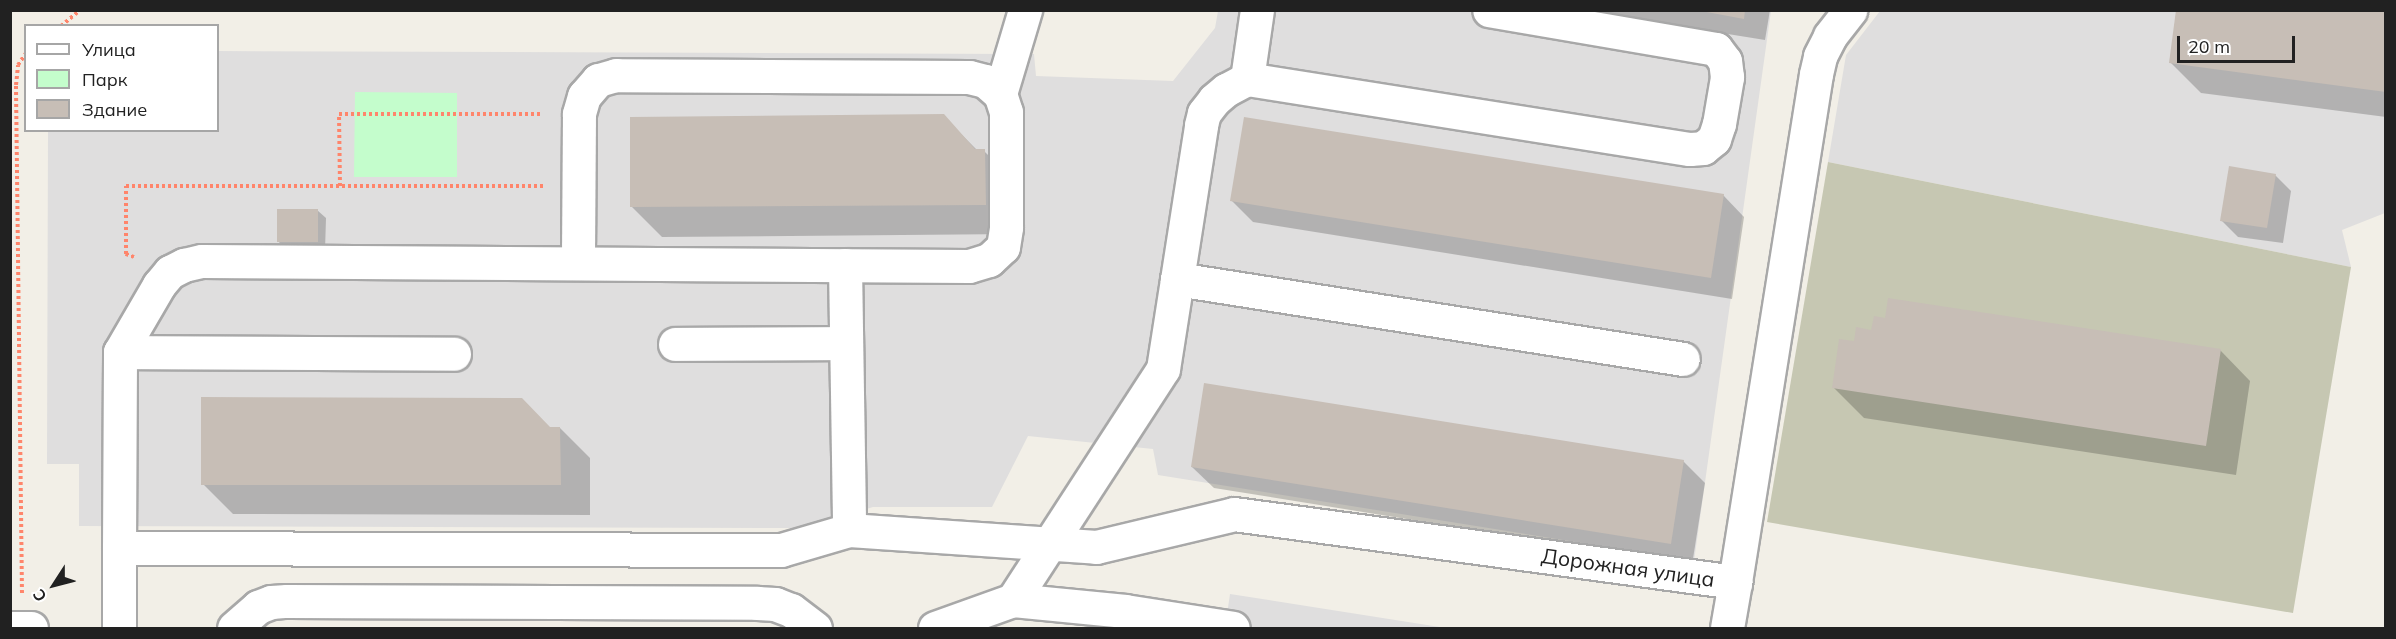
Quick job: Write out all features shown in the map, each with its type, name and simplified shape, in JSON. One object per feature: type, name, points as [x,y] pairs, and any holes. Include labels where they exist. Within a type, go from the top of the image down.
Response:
[{"type":"street","points":[[1000,94],[1024,10]]},
{"type":"street","points":[[1247,79],[1257,10]]},
{"type":"street","points":[[1012,600],[1163,369],[1204,113],[1214,100],[1247,79],[1690,149],[1703,148],[1714,139],[1719,124],[1727,77],[1725,61],[1716,49],[1489,10]]},
{"type":"street","name":"Дорожная улица","points":[[849,530],[1096,547],[1234,514],[1735,582],[1816,74],[1820,56],[1830,36],[1850,10]]},
{"type":"street","points":[[119,628],[120,352],[159,285],[170,272],[184,264],[202,261],[969,266],[989,260],[1003,247],[1006,227],[1006,112],[1000,94],[985,81],[969,77],[616,75],[598,80],[584,96],[579,114],[578,263]]},
{"type":"street","points":[[119,548],[781,550],[849,530],[844,265]]},
{"type":"street","points":[[1177,279],[1683,359]]},
{"type":"street","points":[[675,344],[846,343]]},
{"type":"street","points":[[120,352],[454,354]]},
{"type":"street","points":[[1727,628],[1735,582]]},
{"type":"street","points":[[935,628],[1012,600],[1125,611],[1233,628]]},
{"type":"street","points":[[234,628],[258,607],[271,602],[298,601],[775,604],[791,610],[815,628]]},
{"type":"street","points":[[10,628],[31,628]]},
{"type":"path","points":[[63,24],[80,10]]},
{"type":"path","points":[[22,628],[16,85],[18,66],[24,56]]},
{"type":"path","points":[[340,186],[339,114],[579,114]]},
{"type":"path","points":[[170,272],[126,254],[126,186],[579,186]]},
{"type":"shaded area","points":[[1218,11],[1771,11],[1694,561],[1158,475],[1153,449],[1028,436],[992,507],[873,507],[803,528],[79,526],[79,464],[47,464],[48,132],[219,132],[219,51],[1034,54],[1036,76],[1173,81],[1215,28]]},
{"type":"shaded area","points":[[1880,11],[2385,11],[2385,213],[2342,230],[2351,267],[1828,162],[1846,55]]},
{"type":"shaded area","points":[[1828,162],[2351,267],[2293,613],[1767,522]]},
{"type":"shaded area","points":[[1230,594],[1446,628],[1225,628]]},
{"type":"green space","points":[[355,92],[457,93],[457,177],[354,177]]},
{"type":"building","points":[[1696,10],[1745,10],[1744,19]]},
{"type":"building","points":[[2176,10],[2386,10],[2386,92],[2169,63]]},
{"type":"building","points":[[944,114],[975,149],[985,149],[986,205],[630,207],[630,117]]},
{"type":"building","points":[[1244,117],[1724,194],[1711,278],[1230,201]]},
{"type":"building","points":[[2229,166],[2276,174],[2267,228],[2220,221]]},
{"type":"building","points":[[277,209],[318,209],[318,242],[277,242]]},
{"type":"building","points":[[1888,298],[2221,349],[2206,446],[1832,388],[1839,339],[1854,341],[1856,327],[1871,330],[1874,316],[1885,318]]},
{"type":"building","points":[[1204,383],[1684,460],[1671,544],[1191,467]]},
{"type":"building","points":[[201,397],[522,398],[550,427],[560,427],[561,485],[201,485]]}]
